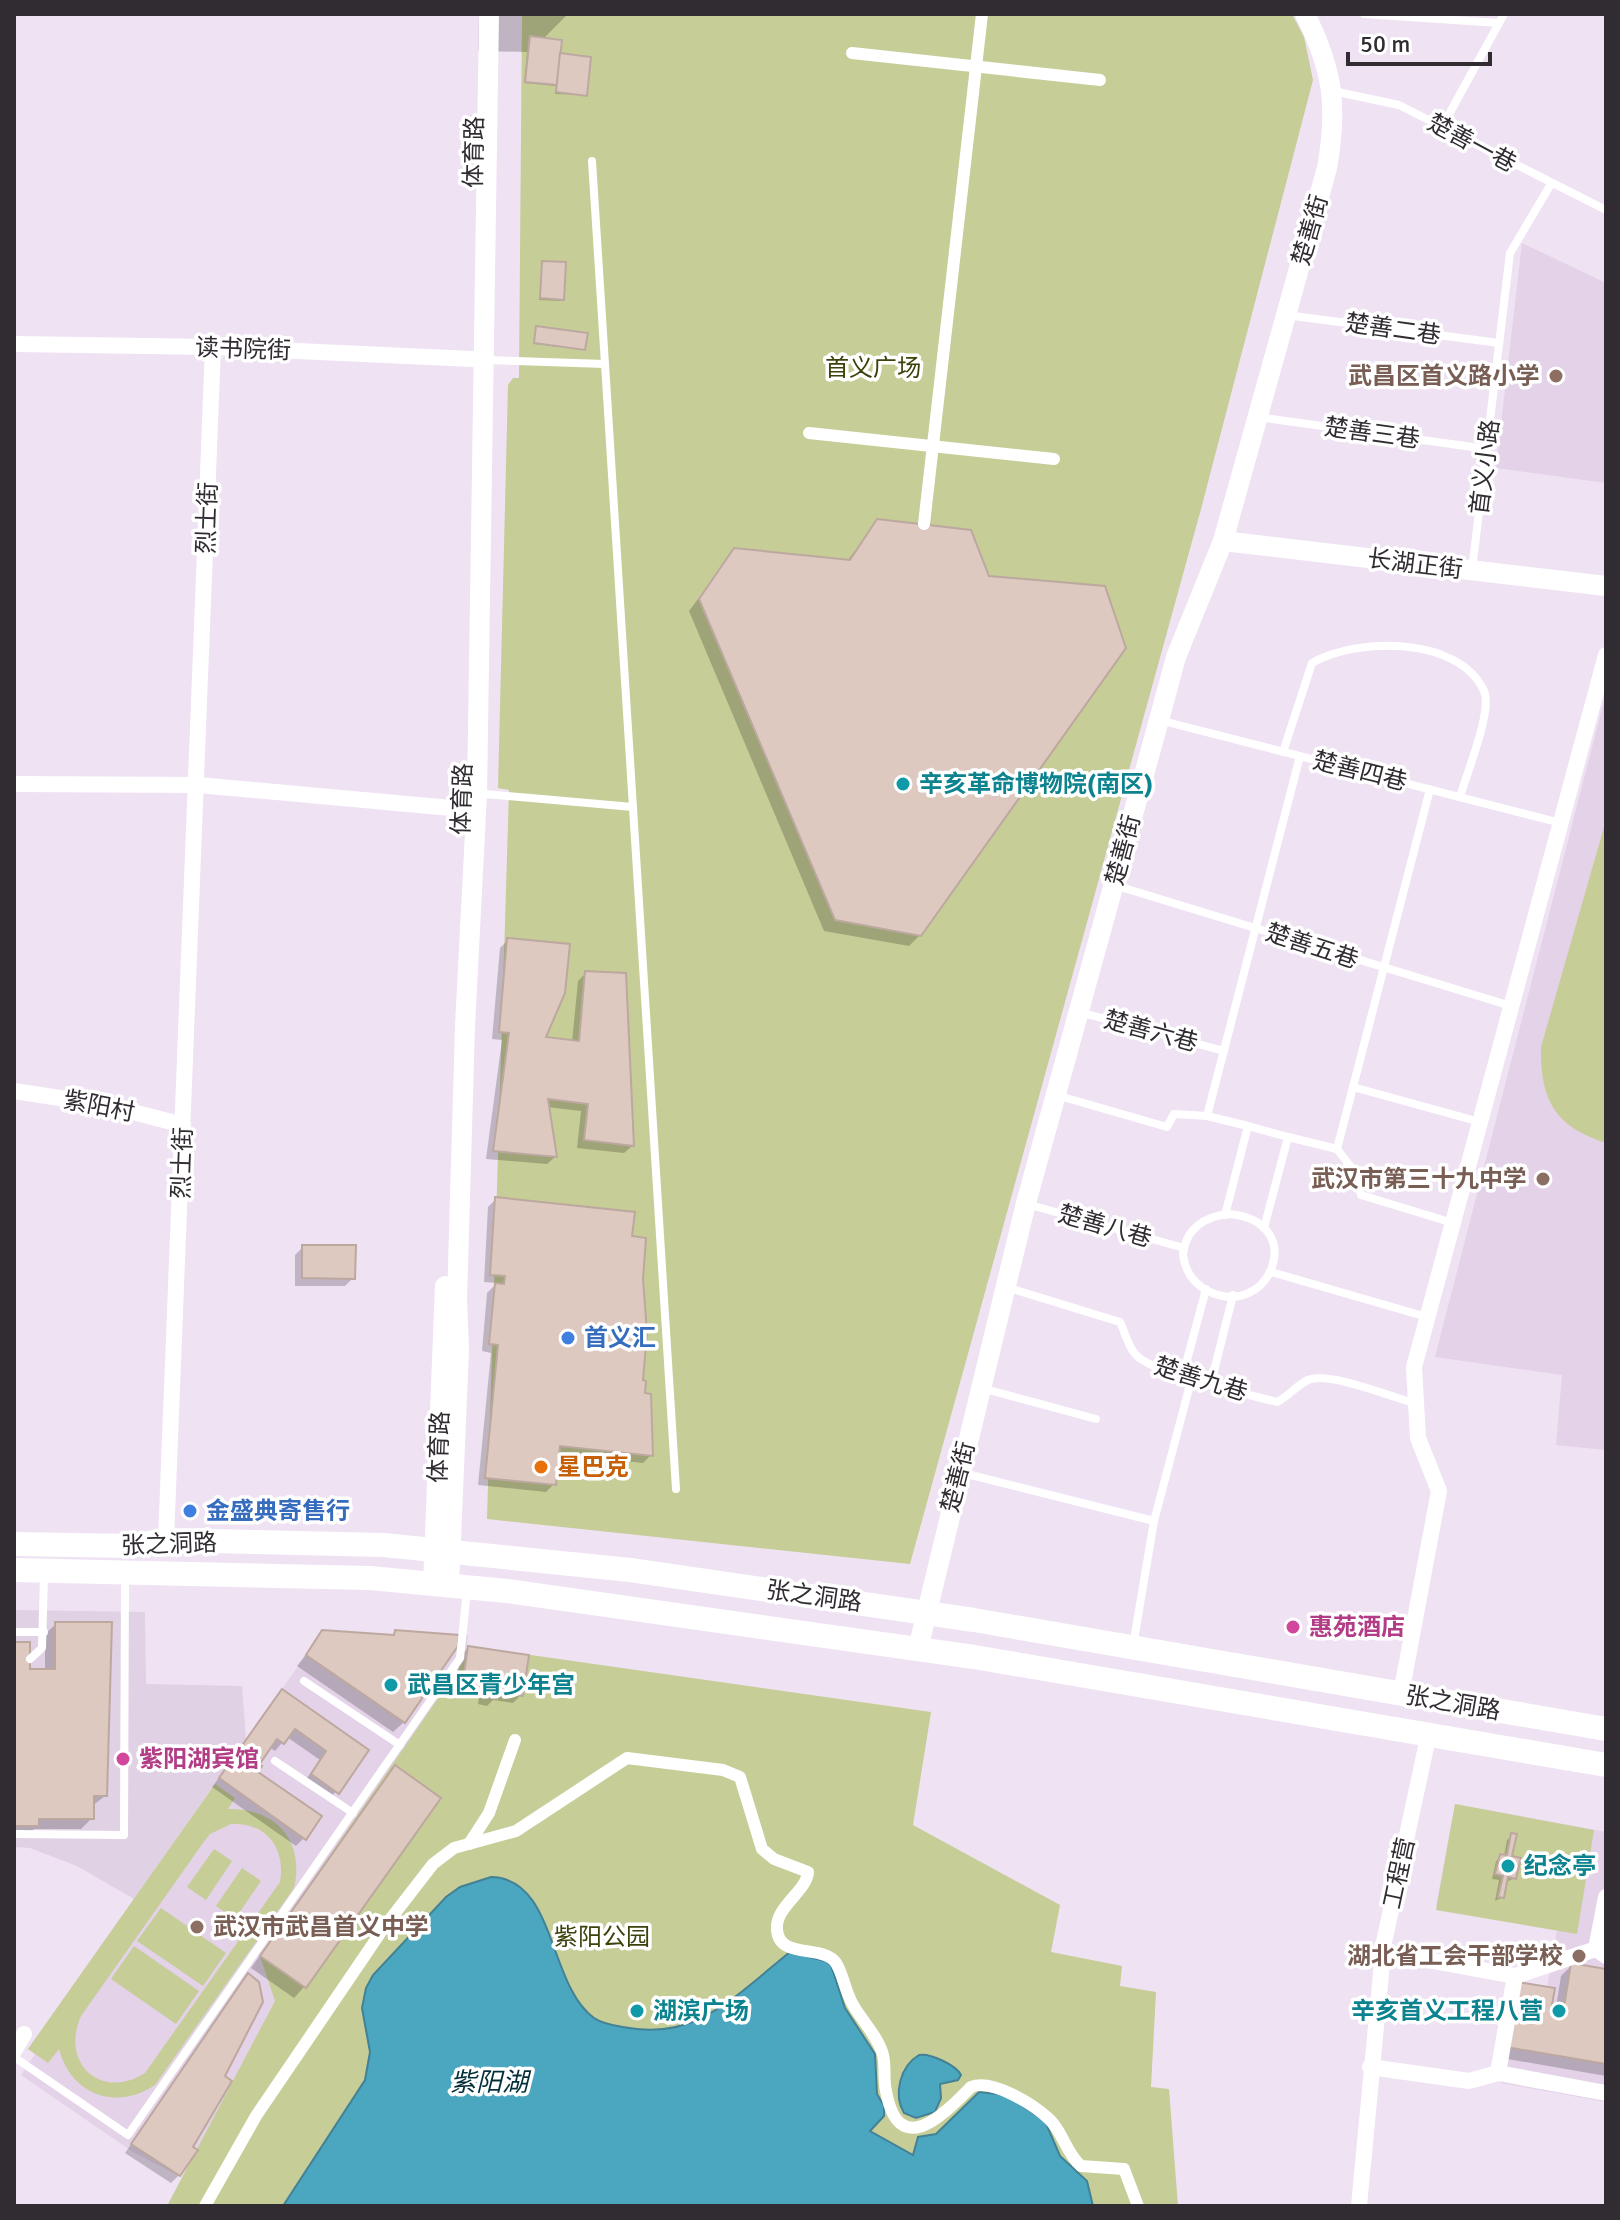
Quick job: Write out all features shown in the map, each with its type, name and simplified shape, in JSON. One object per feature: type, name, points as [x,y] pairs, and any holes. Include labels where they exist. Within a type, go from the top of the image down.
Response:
[{"type":"main road","name":"张之洞路","points":[[14,1544],[131,1546],[166,1540],[384,1545],[630,1570],[924,1613],[1606,1729]]},
{"type":"main road","name":"张之洞路","points":[[14,1570],[370,1578],[450,1586],[918,1649],[1606,1765]]},
{"type":"street","name":"体育路","points":[[450,1586],[443,1550],[465,1026],[467,798],[478,359],[476,14]]},
{"type":"street","points":[[478,359],[489,14]]},
{"type":"street","points":[[924,524],[982,14]]},
{"type":"street","name":"楚善街","points":[[918,1649],[924,1613],[1026,1203],[1113,885],[1176,657],[1223,541],[1327,168],[1334,130],[1333,91],[1324,52],[1305,14]]},
{"type":"street","points":[[852,53],[1100,80]]},
{"type":"street","name":"读书院街","points":[[14,344],[213,347],[478,359]]},
{"type":"street","name":"烈士街","points":[[166,1540],[213,347]]},
{"type":"street","points":[[809,433],[1054,459]]},
{"type":"street","name":"长湖正街","points":[[1223,541],[1606,586]]},
{"type":"street","points":[[1401,1694],[1439,1491],[1418,1438],[1414,1367],[1606,655]]},
{"type":"street","points":[[14,784],[198,785],[467,798]]},
{"type":"street","name":"紫阳村","points":[[14,1091],[106,1105],[183,1125]]},
{"type":"street","name":"工程营","points":[[1359,2206],[1383,1952],[1429,1733]]},
{"type":"street","points":[[469,1844],[489,1813],[515,1740]]},
{"type":"street","points":[[205,2206],[256,2116],[407,1896],[445,1852],[516,1831],[627,1758],[737,1774],[762,1849],[774,1859],[808,1872],[808,1878],[781,1914],[778,1937],[790,1948],[829,1957],[836,1962],[850,2000],[884,2056],[886,2093],[906,2126],[923,2128],[942,2116],[971,2087],[995,2085],[1049,2118],[1069,2153],[1081,2166],[1124,2169],[1138,2206]]},
{"type":"street","points":[[1383,1952],[1515,1976],[1601,1952],[1606,1897]]},
{"type":"street","points":[[1498,2073],[1515,1976]]},
{"type":"street","points":[[14,2051],[24,2034]]},
{"type":"street","points":[[1370,2067],[1469,2081],[1498,2073],[1606,2093]]},
{"type":"lane","points":[[1364,14],[1499,23]]},
{"type":"lane","points":[[1442,127],[1504,14]]},
{"type":"lane","name":"楚善一巷","points":[[1333,91],[1399,105],[1606,210]]},
{"type":"lane","points":[[592,161],[676,1489]]},
{"type":"lane","name":"首义小路","points":[[1472,570],[1510,253],[1551,184]]},
{"type":"lane","name":"楚善二巷","points":[[1286,315],[1499,343]]},
{"type":"lane","points":[[478,359],[605,364]]},
{"type":"lane","name":"楚善三巷","points":[[1257,417],[1487,449]]},
{"type":"lane","points":[[1283,752],[1312,663],[1329,654],[1386,644],[1431,651],[1467,669],[1485,691],[1486,707],[1460,797]]},
{"type":"lane","name":"楚善四巷","points":[[1159,720],[1561,823]]},
{"type":"lane","points":[[1207,1116],[1300,756]]},
{"type":"lane","points":[[1337,1149],[1430,789]]},
{"type":"lane","points":[[467,798],[633,807]]},
{"type":"lane","name":"楚善五巷","points":[[1113,885],[1511,1006]]},
{"type":"lane","name":"楚善六巷","points":[[1079,1012],[1224,1051]]},
{"type":"lane","points":[[1353,1087],[1480,1122]]},
{"type":"lane","points":[[1056,1095],[1167,1127],[1174,1114],[1207,1116],[1337,1149],[1357,1175],[1361,1195],[1453,1223]]},
{"type":"lane","points":[[1225,1215],[1248,1126]]},
{"type":"lane","points":[[1264,1228],[1288,1137]]},
{"type":"lane","name":"楚善八巷","points":[[1026,1203],[1184,1248]]},
{"type":"lane","points":[[1225,1215],[1245,1217],[1264,1228],[1275,1248],[1271,1272],[1253,1290],[1233,1295],[1206,1289],[1189,1275],[1184,1248],[1200,1224],[1225,1215]]},
{"type":"lane","points":[[1271,1272],[1427,1317]]},
{"type":"lane","name":"楚善九巷","points":[[1005,1287],[1120,1322],[1132,1352],[1143,1361],[1277,1402],[1293,1394],[1309,1380],[1330,1378],[1414,1403]]},
{"type":"lane","points":[[1133,1648],[1154,1521],[1206,1289]]},
{"type":"lane","points":[[1211,1383],[1233,1295]]},
{"type":"lane","points":[[980,1388],[1096,1419]]},
{"type":"lane","points":[[959,1472],[1154,1521]]},
{"type":"lane","points":[[30,1659],[41,1652],[44,1570]]},
{"type":"lane","points":[[14,1834],[124,1835],[125,1571]]},
{"type":"lane","points":[[14,2057],[128,2135],[462,1654],[450,1586]]},
{"type":"lane","points":[[14,1632],[44,1632]]},
{"type":"lane","points":[[304,1681],[400,1745]]},
{"type":"lane","points":[[275,1761],[353,1813]]},
{"type":"shaded area","name":"武昌区首义路小学","points":[[1522,243],[1606,283],[1606,483],[1496,468]]},
{"type":"shaded area","name":"武汉市第三十九中学","points":[[1606,693],[1606,1450],[1556,1445],[1562,1375],[1435,1357]]},
{"type":"shaded area","name":"紫阳湖宾馆","points":[[14,1610],[145,1612],[146,1684],[242,1686],[246,1739],[134,1899],[77,1866],[30,1848],[14,1847]]},
{"type":"shaded area","name":"武汉市武昌首义中学","points":[[459,1635],[468,1635],[466,1658],[275,2001],[199,2150],[181,2177],[133,2152],[21,2075],[35,2054],[28,2049],[306,1655],[405,1723],[458,1646]]},
{"type":"shaded area","name":"湖北省工会干部学校","points":[[1455,1804],[1606,1832],[1606,2102],[1501,2083],[1517,1982],[1547,1987],[1557,1930],[1436,1906]]},
{"type":"green space","name":"首义广场","points":[[522,14],[1292,14],[1304,37],[1313,80],[1201,509],[910,1564],[487,1519],[509,790],[498,788],[508,385],[513,378],[519,378]]},
{"type":"green space","points":[[1606,820],[1606,1143],[1574,1129],[1554,1109],[1544,1082],[1541,1047]]},
{"type":"green space","name":"紫阳公园","points":[[468,1646],[931,1712],[913,1825],[1060,1905],[1051,1952],[1122,1966],[1120,1986],[1156,1992],[1151,2087],[1169,2089],[1178,2206],[167,2206],[275,2001],[260,1956],[466,1658]]},
{"type":"green space","points":[[215,1784],[235,1798],[228,1809],[260,1814],[283,1830],[295,1856],[294,1888],[155,2085],[125,2097],[97,2094],[74,2078],[59,2049],[48,2063],[28,2049]],"holes":[[[231,1824],[254,1827],[271,1840],[280,1858],[280,1882],[145,2073],[129,2081],[113,2083],[100,2080],[80,2062],[76,2049],[81,2016],[210,1834]]]},
{"type":"green space","points":[[1455,1804],[1594,1830],[1577,1934],[1436,1910]]},
{"type":"green space","points":[[214,1849],[232,1861],[206,1900],[187,1887]]},
{"type":"green space","points":[[242,1868],[261,1881],[235,1919],[216,1906]]},
{"type":"green space","points":[[161,1908],[226,1953],[203,1986],[137,1941]]},
{"type":"green space","points":[[134,1946],[199,1991],[176,2024],[111,1979]]},
{"type":"water","name":"紫阳湖","points":[[491,1877],[512,1882],[528,1895],[540,1913],[579,2003],[594,2018],[611,2025],[648,2030],[684,2025],[725,2004],[790,1952],[825,1961],[831,1965],[845,2008],[875,2054],[877,2094],[884,2106],[884,2116],[870,2131],[913,2155],[918,2137],[936,2134],[979,2092],[1006,2095],[1045,2121],[1060,2156],[1087,2181],[1093,2206],[283,2206],[365,2080],[370,2052],[362,2008],[366,1988],[373,1975],[446,1897],[460,1887]]},
{"type":"water","points":[[919,2055],[942,2060],[961,2075],[958,2080],[940,2084],[941,2098],[935,2112],[916,2118],[904,2113],[899,2090],[907,2066]]},
{"type":"building","points":[[530,36],[562,40],[557,85],[525,82]]},
{"type":"building","points":[[560,53],[591,57],[587,96],[556,92]]},
{"type":"building","points":[[542,261],[566,262],[564,300],[540,298]]},
{"type":"building","points":[[536,326],[588,333],[585,350],[534,343]]},
{"type":"building","name":"辛亥革命博物院(南区)","points":[[877,519],[971,530],[989,576],[1105,586],[1126,648],[921,936],[835,920],[699,599],[734,548],[850,560]]},
{"type":"building","points":[[507,938],[570,944],[565,993],[546,1037],[579,1041],[585,971],[626,973],[634,1146],[584,1140],[588,1104],[548,1099],[557,1157],[493,1151],[509,1033],[499,1032]]},
{"type":"building","name":"首义汇","points":[[495,1197],[635,1212],[632,1236],[646,1238],[643,1279],[647,1333],[643,1380],[646,1381],[645,1393],[651,1394],[653,1456],[560,1446],[556,1485],[485,1478],[498,1345],[489,1344],[495,1283],[504,1284],[505,1276],[490,1275]]},
{"type":"building","points":[[302,1245],[356,1245],[355,1279],[302,1278]]},
{"type":"building","points":[[55,1622],[112,1622],[107,1796],[94,1796],[94,1819],[39,1819],[39,1826],[14,1826],[14,1642],[30,1642],[30,1669],[55,1669]]},
{"type":"building","name":"武昌区青少年宫","points":[[322,1630],[394,1635],[395,1630],[459,1635],[458,1646],[405,1723],[306,1655]]},
{"type":"building","points":[[468,1646],[529,1655],[523,1696],[498,1693],[497,1699],[485,1697],[486,1691],[462,1688]]},
{"type":"building","points":[[282,1689],[369,1750],[339,1794],[311,1774],[326,1751],[295,1729],[284,1744],[277,1739],[259,1765],[262,1766],[258,1772],[322,1816],[306,1840],[219,1778]]},
{"type":"building","points":[[395,1765],[441,1798],[306,1988],[260,1956]]},
{"type":"building","name":"纪念亭","points":[[1511,1833],[1517,1834],[1512,1856],[1521,1858],[1516,1879],[1508,1877],[1504,1898],[1498,1897],[1503,1876],[1495,1874],[1500,1854],[1507,1855]]},
{"type":"building","name":"辛亥首义工程八营","points":[[1571,1963],[1606,1969],[1606,2064],[1506,2047],[1517,1982],[1555,1988],[1552,2005],[1564,2007]]},
{"type":"building","points":[[248,1973],[259,1982],[263,2002],[225,2076],[232,2081],[193,2147],[198,2150],[180,2176],[131,2144]]},
{"type":"place","name":"武昌区首义路小学","points":[[1556,376]]},
{"type":"place","name":"辛亥革命博物院(南区)","points":[[903,784]]},
{"type":"place","name":"武汉市第三十九中学","points":[[1543,1179]]},
{"type":"place","name":"首义汇","points":[[568,1338]]},
{"type":"place","name":"星巴克","points":[[541,1467]]},
{"type":"place","name":"金盛典寄售行","points":[[190,1511]]},
{"type":"place","name":"惠苑酒店","points":[[1293,1627]]},
{"type":"place","name":"武昌区青少年宫","points":[[391,1685]]},
{"type":"place","name":"紫阳湖宾馆","points":[[123,1759]]},
{"type":"place","name":"纪念亭","points":[[1508,1866]]},
{"type":"place","name":"武汉市武昌首义中学","points":[[197,1927]]},
{"type":"place","name":"湖北省工会干部学校","points":[[1579,1956]]},
{"type":"place","name":"湖滨广场","points":[[637,2011]]},
{"type":"place","name":"辛亥首义工程八营","points":[[1559,2011]]}]
